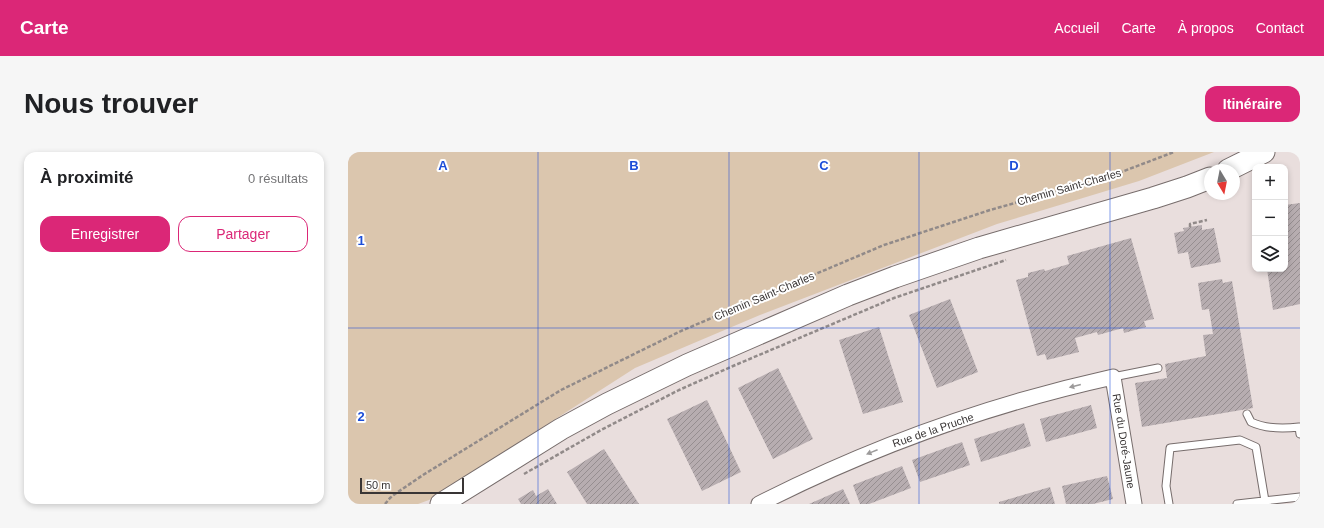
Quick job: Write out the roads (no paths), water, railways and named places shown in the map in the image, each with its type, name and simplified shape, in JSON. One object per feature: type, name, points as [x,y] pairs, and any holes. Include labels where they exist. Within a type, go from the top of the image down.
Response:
[{"type":"main road","points":[[1240,164],[1264,152]]},
{"type":"main road","points":[[441,504],[561,429],[607,404],[674,371],[848,296],[896,277],[979,248],[1159,196],[1204,180]]},
{"type":"street","name":"Rue de la Pruche","points":[[759,504],[806,481],[899,441],[1037,396],[1114,377]]},
{"type":"street","name":"Rue du Doré-Jaune","points":[[1114,377],[1134,504]]},
{"type":"lane","points":[[1114,377],[1158,368]]},
{"type":"lane","points":[[1247,414],[1251,422],[1259,426],[1283,428],[1299,427],[1300,434]]},
{"type":"lane","points":[[1169,504],[1166,486],[1170,448],[1240,440],[1256,447],[1265,501]]},
{"type":"lane","points":[[1237,504],[1300,497]]}]
